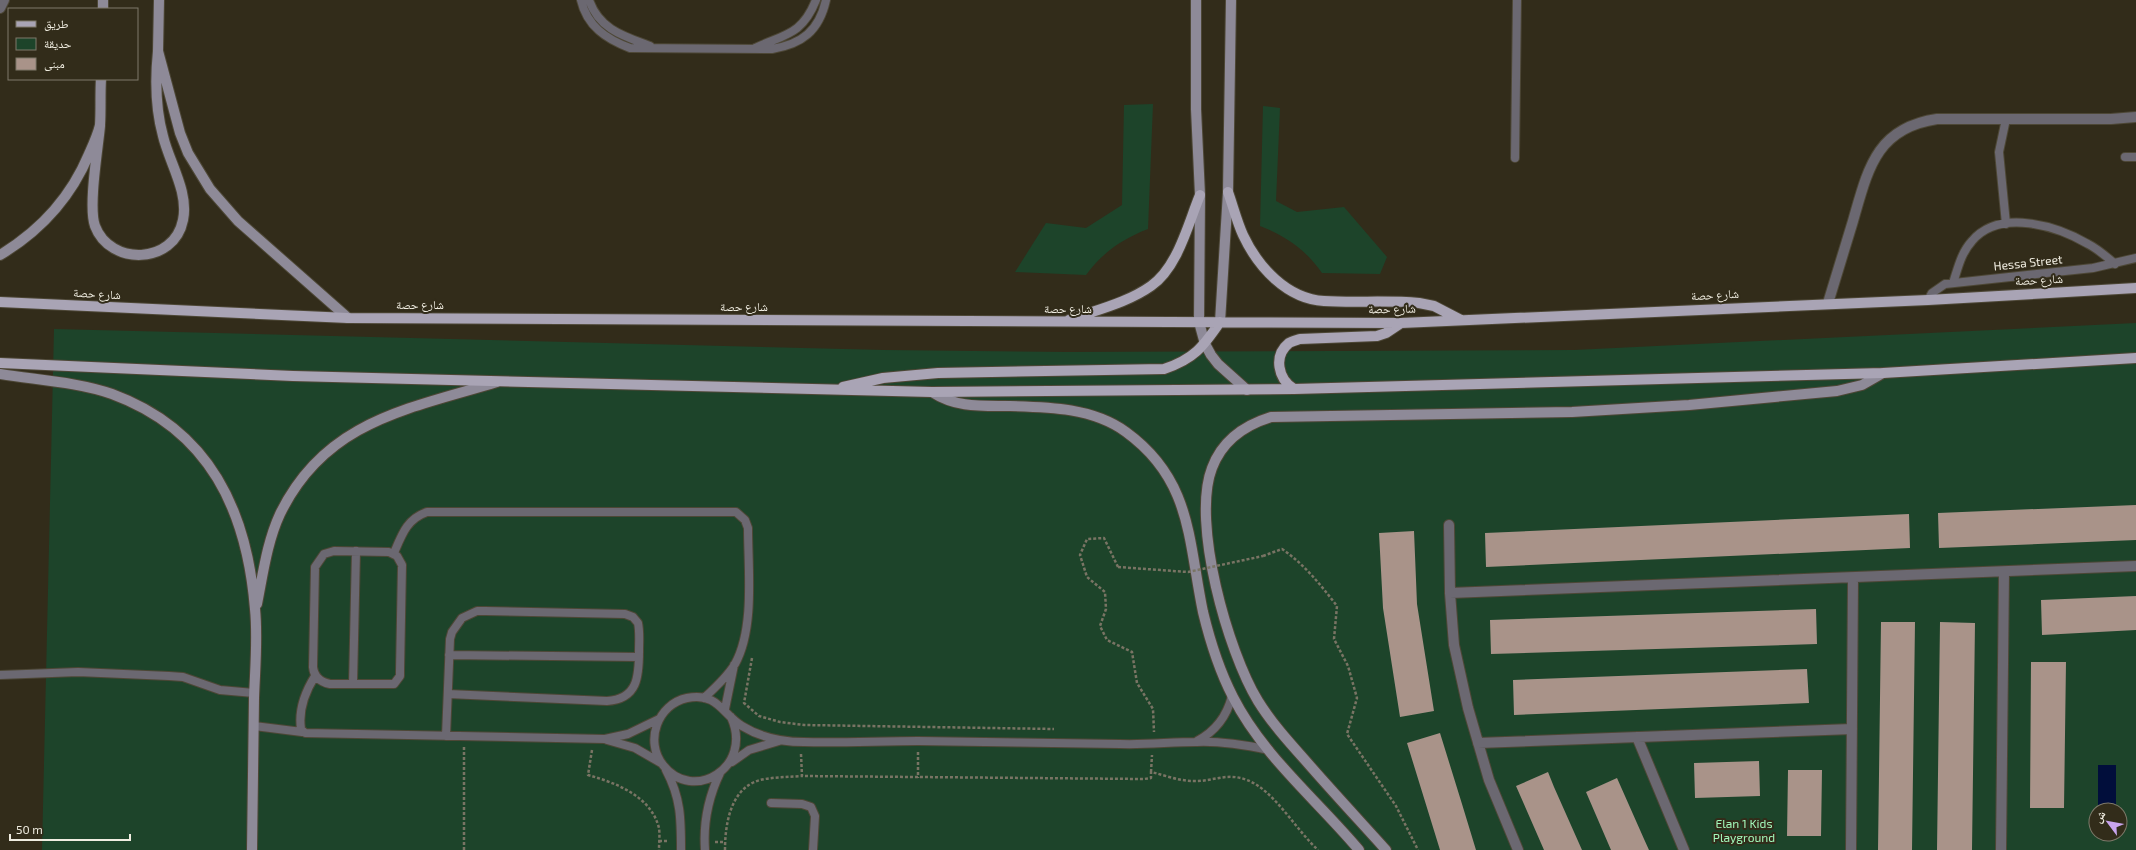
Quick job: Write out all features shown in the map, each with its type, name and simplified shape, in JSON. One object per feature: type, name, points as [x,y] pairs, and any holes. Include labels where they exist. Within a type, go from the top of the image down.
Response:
[{"type":"main road","points":[[1228,192],[1242,234],[1253,254],[1269,273],[1284,287],[1303,296],[1323,301],[1419,303],[1434,306],[1461,320]]},
{"type":"main road","points":[[1063,322],[1128,298],[1152,285],[1174,257],[1200,195]]},
{"type":"main road","name":"شارع حصة","points":[[0,302],[348,318],[1401,323],[1828,303],[1928,300],[2136,288]]},
{"type":"main road","points":[[830,390],[883,378],[931,374],[1164,369],[1183,362],[1205,344],[1220,322]]},
{"type":"main road","points":[[1294,389],[1282,378],[1279,362],[1282,352],[1289,343],[1300,339],[1377,336],[1386,333],[1401,323]]},
{"type":"main road","points":[[0,363],[497,382],[932,392],[1247,390],[1883,374],[2136,358]]},
{"type":"street","points":[[0,8],[4,0]]},
{"type":"street","points":[[101,80],[100,126],[92,211],[94,225],[102,238],[112,248],[126,254],[140,256],[155,253],[167,246],[177,235],[183,221],[185,206],[163,137],[158,116],[156,87],[159,0]]},
{"type":"street","points":[[1196,0],[1196,109],[1200,195],[1199,322],[1205,344],[1218,364],[1247,390]]},
{"type":"street","points":[[1220,322],[1228,192],[1231,0]]},
{"type":"street","points":[[158,51],[180,133],[188,153],[210,189],[238,221],[348,318]]},
{"type":"street","points":[[1828,303],[1866,174],[1871,162],[1887,142],[1908,127],[1927,121],[2111,119],[2136,117]]},
{"type":"street","points":[[0,256],[29,236],[60,204],[84,167],[100,126]]},
{"type":"street","points":[[0,374],[93,389],[112,394],[153,413],[174,428],[194,446],[210,466],[237,515],[245,547],[255,610],[252,850]]},
{"type":"street","points":[[1386,850],[1325,783],[1266,714],[1246,680],[1238,660],[1224,618],[1214,575],[1208,531],[1207,507],[1208,482],[1212,468],[1226,445],[1235,435],[1246,427],[1271,417],[1572,412],[1689,405],[1837,391],[1862,385],[1883,374]]},
{"type":"street","points":[[255,610],[270,540],[280,514],[294,490],[310,468],[330,449],[352,433],[376,420],[497,382]]},
{"type":"street","points":[[932,392],[942,398],[961,405],[1047,408],[1093,416],[1124,431],[1150,452],[1170,479],[1183,507],[1208,634],[1232,696],[1249,723],[1269,750],[1359,850]]},
{"type":"street","points":[[1449,525],[1450,593],[1454,645],[1468,708],[1489,780],[1518,850]]},
{"type":"street","points":[[1450,593],[2136,566]]},
{"type":"street","points":[[2000,850],[2004,572]]},
{"type":"street","points":[[1851,850],[1854,578]]},
{"type":"street","points":[[1478,743],[1852,729]]},
{"type":"street","points":[[1637,737],[1684,850]]},
{"type":"lane","points":[[580,0],[590,22],[601,34],[616,43],[630,48],[772,49],[788,46],[803,39],[815,27],[823,12],[826,0]]},
{"type":"lane","points":[[588,0],[597,17],[614,32],[653,47]]},
{"type":"lane","points":[[754,48],[778,40],[794,30],[808,17],[816,0]]},
{"type":"lane","points":[[1515,158],[1517,0]]},
{"type":"lane","points":[[2006,119],[1999,152],[2006,224]]},
{"type":"lane","points":[[2125,158],[2136,157]]},
{"type":"lane","points":[[1953,283],[1962,255],[1972,241],[1986,230],[2006,224],[2035,225],[2075,237],[2090,245],[2115,264]]},
{"type":"lane","name":"Hessa Street","points":[[1928,300],[1938,288],[1945,284],[2093,268],[2136,258]]},
{"type":"lane","points":[[394,553],[406,526],[412,519],[427,512],[736,512],[745,520],[748,528],[747,623],[740,651],[734,664],[725,709]]},
{"type":"lane","points":[[353,684],[356,551]]},
{"type":"lane","points":[[302,732],[300,726],[303,700],[315,676],[313,667],[315,567],[320,557],[329,552],[356,551],[394,553],[402,565],[400,676],[394,684],[389,685],[324,683],[315,676]]},
{"type":"lane","points":[[446,736],[450,639],[456,624],[470,614],[485,611],[629,615],[636,620],[639,627],[639,674],[634,687],[625,696],[614,700],[448,694]]},
{"type":"lane","points":[[450,655],[639,657]]},
{"type":"lane","points":[[704,698],[734,664]]},
{"type":"lane","points":[[0,674],[78,672],[183,677],[220,690],[254,693]]},
{"type":"lane","points":[[1196,742],[1213,731],[1220,723],[1226,715],[1232,696]]},
{"type":"lane","points":[[681,850],[682,822],[680,808],[673,783],[654,746],[654,736],[660,718],[665,711],[679,701],[696,697],[715,702],[725,709],[731,717],[750,730],[782,740],[801,742],[918,741],[1152,745],[1196,742],[1233,744],[1269,750]]},
{"type":"lane","points":[[727,766],[733,757],[737,737],[731,717]]},
{"type":"lane","points":[[254,726],[308,734],[605,739],[628,734],[660,718]]},
{"type":"lane","points":[[605,739],[635,748],[663,765],[672,774],[691,781],[701,780],[720,773]]},
{"type":"lane","points":[[705,850],[706,809],[711,792],[720,773],[749,750],[782,740]]},
{"type":"lane","points":[[771,803],[802,804],[811,808],[815,816],[813,850]]},
{"type":"path","points":[[725,850],[726,825],[732,804],[747,786],[763,779],[802,776],[1144,780],[1152,778],[1152,745],[1154,732],[1152,710],[1137,683],[1132,652],[1107,640],[1100,626],[1106,609],[1105,592],[1087,577],[1080,554],[1087,539],[1104,538],[1118,567],[1188,572],[1263,556],[1282,549],[1295,558],[1316,580],[1337,606],[1334,639],[1348,666],[1357,698],[1347,734],[1396,806],[1418,850]]},
{"type":"path","points":[[740,651],[753,655],[747,680],[744,703],[759,716],[780,722],[804,725],[1060,730]]},
{"type":"path","points":[[802,776],[801,742],[804,725]]},
{"type":"path","points":[[1146,732],[1154,732]]},
{"type":"path","points":[[464,736],[464,850]]},
{"type":"path","points":[[593,739],[588,775],[607,780],[634,794],[652,814],[659,828],[659,850]]},
{"type":"path","points":[[1151,772],[1192,781],[1220,776],[1247,780],[1264,790],[1305,838],[1318,850]]},
{"type":"green space","points":[[1153,104],[1148,229],[1121,242],[1106,253],[1086,275],[1015,272],[1046,223],[1086,228],[1122,205],[1124,105]]},
{"type":"green space","points":[[1263,106],[1280,108],[1276,201],[1297,212],[1344,207],[1387,257],[1380,274],[1322,273],[1309,257],[1295,245],[1278,234],[1260,226]]},
{"type":"green space","name":"Elan 1 Kids Playground","points":[[2136,323],[2136,850],[42,850],[54,329],[885,350],[1068,352],[1574,350]]},
{"type":"shaded area","points":[[2098,765],[2116,765],[2116,802],[2098,802]]},
{"type":"building","points":[[2136,505],[2136,540],[1939,548],[1938,513]]},
{"type":"building","points":[[1909,514],[1910,548],[1486,567],[1485,533]]},
{"type":"building","points":[[1414,531],[1417,604],[1434,711],[1400,717],[1383,608],[1379,533]]},
{"type":"building","points":[[2136,596],[2136,630],[2042,635],[2041,600]]},
{"type":"building","points":[[1816,609],[1817,644],[1491,654],[1490,620]]},
{"type":"building","points":[[1881,622],[1915,622],[1912,850],[1878,850]]},
{"type":"building","points":[[1940,622],[1975,623],[1972,850],[1937,850]]},
{"type":"building","points":[[2031,662],[2066,662],[2064,808],[2030,808]]},
{"type":"building","points":[[1807,669],[1809,703],[1514,715],[1513,680]]},
{"type":"building","points":[[1440,733],[1476,850],[1440,850],[1407,743]]},
{"type":"building","points":[[1759,761],[1760,796],[1695,798],[1694,763]]},
{"type":"building","points":[[1788,770],[1822,770],[1821,836],[1787,836]]},
{"type":"building","points":[[1548,772],[1582,850],[1544,850],[1516,786]]},
{"type":"building","points":[[1617,778],[1649,850],[1611,850],[1586,792]]}]
